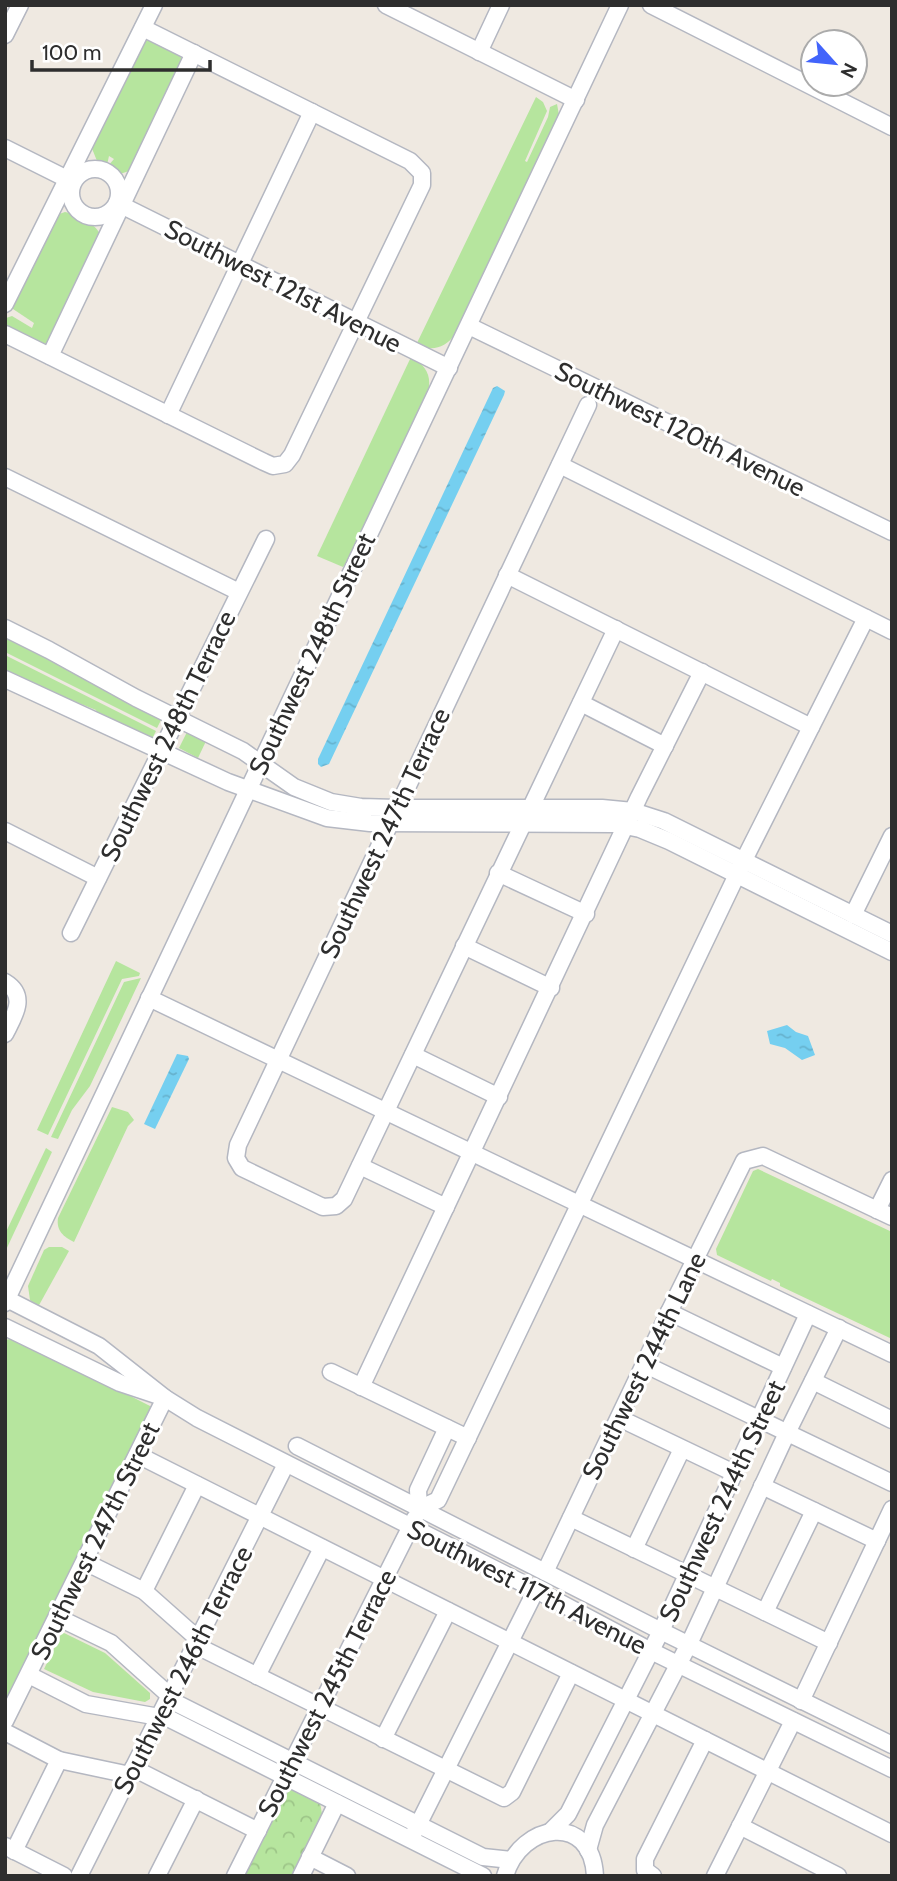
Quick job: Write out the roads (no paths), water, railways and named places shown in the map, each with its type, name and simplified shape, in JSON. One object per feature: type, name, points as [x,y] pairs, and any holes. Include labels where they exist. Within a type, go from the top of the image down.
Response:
[{"type":"street","points":[[5,35],[20,5]]},
{"type":"street","points":[[5,304],[70,181],[154,5]]},
{"type":"street","points":[[386,5],[576,100]]},
{"type":"street","points":[[479,52],[501,5]]},
{"type":"street","name":"Southwest 248th Street","points":[[6,1300],[620,5]]},
{"type":"street","points":[[651,5],[892,127]]},
{"type":"street","points":[[5,334],[267,464],[285,464],[291,458],[423,182],[420,170],[411,161],[143,27]]},
{"type":"street","points":[[50,356],[119,204],[194,53]]},
{"type":"street","points":[[169,415],[312,112]]},
{"type":"street","points":[[5,148],[70,181]]},
{"type":"street","points":[[70,181],[83,172],[98,169],[104,171],[117,184],[119,204]]},
{"type":"street","points":[[70,181],[72,202],[78,211],[86,216],[106,214],[119,204]]},
{"type":"street","name":"Southwest 121st Avenue","points":[[119,204],[449,368]]},
{"type":"street","name":"Southwest 120th Avenue","points":[[469,326],[892,532]]},
{"type":"street","name":"Southwest 247th Terrace","points":[[360,1166],[344,1199],[336,1206],[320,1206],[247,1171],[237,1161],[238,1145],[588,405]]},
{"type":"street","points":[[560,465],[892,631]]},
{"type":"street","points":[[5,477],[239,592]]},
{"type":"street","name":"Southwest 248th Terrace","points":[[71,933],[266,539]]},
{"type":"street","points":[[507,575],[811,727]]},
{"type":"street","points":[[447,1428],[418,1490],[419,1510],[438,1500],[740,868],[866,618]]},
{"type":"street","points":[[5,628],[243,751],[294,787],[320,798],[351,806],[397,808],[602,808],[630,818],[660,837],[853,915],[892,934]]},
{"type":"street","points":[[446,1207],[360,1166],[616,629]]},
{"type":"street","points":[[361,1387],[630,818],[702,672]]},
{"type":"street","points":[[5,679],[223,780],[333,819],[360,823],[523,824],[630,818]]},
{"type":"street","points":[[581,703],[665,746]]},
{"type":"street","points":[[5,831],[98,878]]},
{"type":"street","points":[[853,915],[892,836]]},
{"type":"street","points":[[740,868],[892,952]]},
{"type":"street","points":[[499,873],[586,914]]},
{"type":"street","points":[[464,946],[551,988]]},
{"type":"street","points":[[5,1034],[18,1009],[11,988]]},
{"type":"street","points":[[149,998],[892,1354]]},
{"type":"street","points":[[413,1055],[499,1097]]},
{"type":"street","name":"Southwest 244th Lane","points":[[545,1572],[744,1161],[763,1156],[884,1214]]},
{"type":"street","points":[[884,1214],[892,1180]]},
{"type":"street","name":"Southwest 117th Avenue","points":[[6,1300],[99,1346],[165,1398],[197,1418],[537,1590],[651,1651],[892,1769]]},
{"type":"street","points":[[669,1312],[783,1367]]},
{"type":"street","name":"Southwest 244th Street","points":[[550,1832],[568,1814],[661,1631],[684,1573],[808,1314]]},
{"type":"street","name":"Southwest 117th Avenue","points":[[5,1327],[120,1383],[165,1398]]},
{"type":"street","name":"Southwest 244th Street","points":[[588,1850],[595,1825],[717,1589],[761,1486],[839,1328]]},
{"type":"street","points":[[644,1364],[892,1483]]},
{"type":"street","points":[[331,1372],[468,1438]]},
{"type":"street","points":[[813,1381],[892,1420]]},
{"type":"street","name":"Southwest 247th Street","points":[[5,1721],[165,1398]]},
{"type":"street","points":[[619,1418],[734,1473]]},
{"type":"street","name":"Southwest 117th Avenue","points":[[297,1447],[892,1745]]},
{"type":"street","points":[[634,1549],[682,1449]]},
{"type":"street","points":[[138,1455],[892,1834]]},
{"type":"street","name":"Southwest 246th Terrace","points":[[79,1876],[286,1464]]},
{"type":"street","points":[[144,1591],[197,1485]]},
{"type":"street","points":[[761,1486],[877,1541]]},
{"type":"street","points":[[801,1701],[892,1509]]},
{"type":"street","name":"Southwest 245th Terrace","points":[[235,1876],[419,1510]]},
{"type":"street","points":[[765,1612],[814,1511]]},
{"type":"street","points":[[571,1518],[829,1643]]},
{"type":"street","points":[[257,1676],[322,1548]]},
{"type":"street","points":[[85,1562],[144,1591],[197,1642],[257,1676],[499,1797],[509,1797],[572,1673]]},
{"type":"street","points":[[411,1840],[537,1590]]},
{"type":"street","points":[[383,1739],[448,1611]]},
{"type":"street","points":[[57,1617],[111,1643],[169,1697],[483,1857],[508,1868],[526,1842],[550,1832],[561,1832],[575,1837],[588,1850],[595,1876]]},
{"type":"street","points":[[29,1675],[86,1704],[160,1716],[284,1780],[411,1840],[458,1870],[483,1876]]},
{"type":"street","points":[[715,1876],[793,1721]]},
{"type":"street","points":[[5,1732],[59,1760],[132,1771],[258,1831]]},
{"type":"street","points":[[653,1876],[645,1870],[645,1859],[705,1740]]},
{"type":"street","points":[[59,1760],[10,1848],[64,1876]]},
{"type":"street","points":[[158,1876],[196,1800]]},
{"type":"street","points":[[301,1876],[337,1803]]},
{"type":"street","points":[[740,1826],[838,1876]]},
{"type":"street","points":[[310,1857],[347,1876]]},
{"type":"water","points":[[497,386],[505,391],[504,395],[329,764],[321,767],[318,759],[493,388]]},
{"type":"water","points":[[787,1025],[808,1036],[815,1055],[802,1060],[785,1048],[770,1044],[767,1031]]},
{"type":"water","points":[[177,1054],[188,1056],[189,1059],[155,1129],[144,1124]]}]
